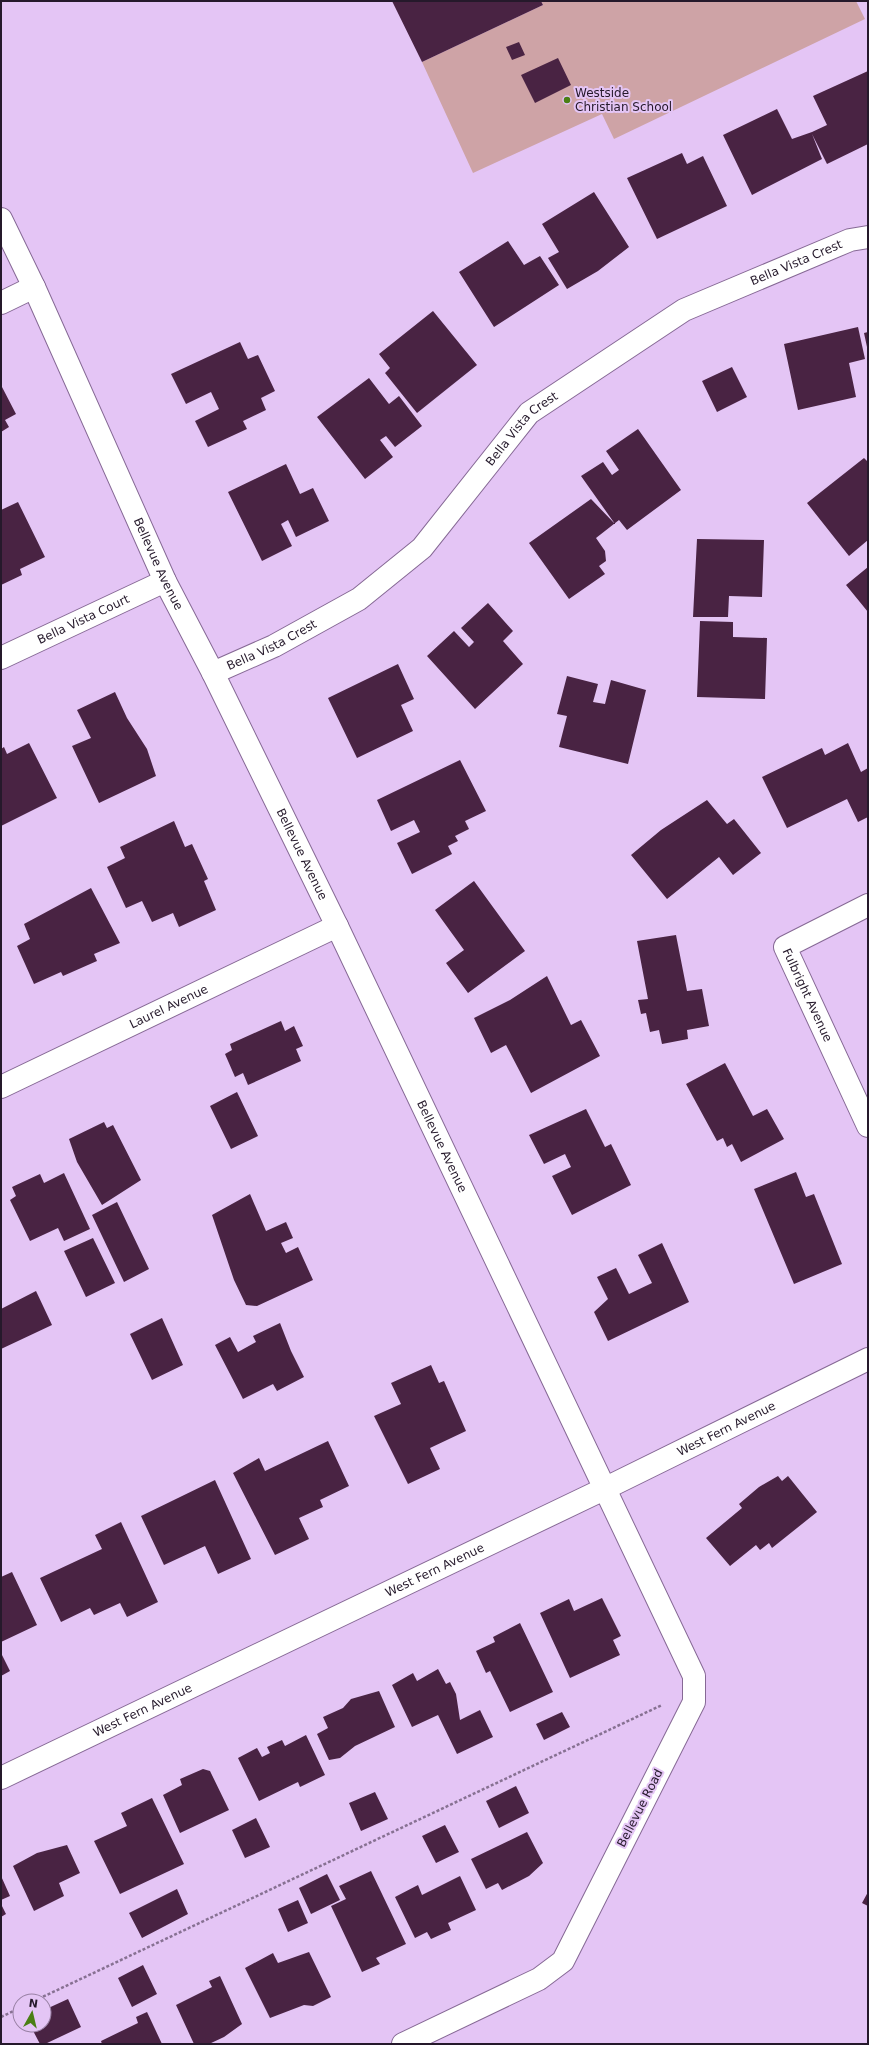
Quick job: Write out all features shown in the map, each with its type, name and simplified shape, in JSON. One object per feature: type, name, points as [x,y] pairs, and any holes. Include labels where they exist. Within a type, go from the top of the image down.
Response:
[{"type":"street","name":"Bellevue Avenue","points":[[1,219],[34,287],[165,582],[213,673],[337,926],[604,1489]]},
{"type":"street","name":"Bella Vista Crest","points":[[213,673],[274,646],[359,600],[422,548],[529,413],[535,409],[684,310],[850,240],[868,237]]},
{"type":"street","points":[[1,303],[34,287]]},
{"type":"street","name":"Bella Vista Court","points":[[1,658],[165,582]]},
{"type":"street","name":"Fulbright Avenue","points":[[868,905],[786,947],[868,1126]]},
{"type":"street","name":"Laurel Avenue","points":[[1,1087],[337,926]]},
{"type":"street","name":"West Fern Avenue","points":[[1,1778],[604,1489],[868,1359]]},
{"type":"street","name":"Bellevue Road","points":[[403,2044],[538,1979],[563,1961],[694,1702],[694,1676],[604,1489]]},
{"type":"path","points":[[51,1993],[658,1706],[694,1702]]},
{"type":"path","points":[[1,2017],[12,2012]]},
{"type":"shaded area","name":"Westside Christian School","points":[[541,1],[856,1],[865,19],[614,139],[602,114],[473,173],[422,62],[543,5]]},
{"type":"building","points":[[392,1],[541,1],[543,5],[422,62]]},
{"type":"building","points":[[519,42],[525,55],[512,60],[506,47]]},
{"type":"building","points":[[558,58],[571,85],[535,103],[521,75]]},
{"type":"building","points":[[868,71],[868,144],[827,164],[812,134],[822,159],[752,195],[723,135],[777,109],[792,139],[812,132],[827,125],[813,96]]},
{"type":"building","points":[[682,153],[687,164],[703,156],[727,206],[657,239],[627,178]]},
{"type":"building","points":[[594,192],[629,247],[598,271],[567,289],[548,258],[559,252],[542,224]]},
{"type":"building","points":[[508,241],[524,265],[540,256],[559,285],[494,327],[459,272]]},
{"type":"building","points":[[433,311],[477,365],[417,413],[385,373],[390,368],[379,354]]},
{"type":"building","points":[[858,327],[865,359],[849,363],[856,397],[798,410],[784,344]]},
{"type":"building","points":[[868,332],[868,347],[867,347],[864,333]]},
{"type":"building","points":[[240,342],[248,359],[258,355],[275,391],[261,398],[266,410],[243,421],[247,429],[208,447],[195,421],[219,409],[211,392],[186,404],[171,374]]},
{"type":"building","points":[[732,367],[747,397],[717,412],[702,381]]},
{"type":"building","points":[[369,378],[389,404],[399,396],[422,426],[395,447],[386,436],[380,440],[393,457],[365,479],[317,417]]},
{"type":"building","points":[[2,387],[16,414],[5,420],[9,427],[1,432]]},
{"type":"building","points":[[638,429],[681,490],[627,530],[619,520],[615,523],[581,476],[603,462],[612,475],[619,470],[606,451]]},
{"type":"building","points":[[864,458],[868,462],[868,540],[849,556],[807,503]]},
{"type":"building","points":[[286,464],[300,494],[313,488],[329,521],[296,537],[288,520],[281,524],[292,546],[262,561],[228,492]]},
{"type":"building","points":[[591,499],[615,524],[596,538],[605,551],[606,561],[599,566],[605,574],[569,599],[529,543]]},
{"type":"building","points":[[18,502],[45,557],[20,569],[22,575],[1,585],[1,510]]},
{"type":"building","points":[[697,539],[764,540],[762,597],[729,596],[728,617],[693,617]]},
{"type":"building","points":[[868,567],[868,612],[846,585]]},
{"type":"building","points":[[488,603],[513,631],[503,641],[523,664],[475,709],[427,656],[454,631],[469,647],[474,642],[461,628]]},
{"type":"building","points":[[700,621],[733,622],[733,637],[767,638],[765,699],[697,697]]},
{"type":"building","points":[[398,664],[414,699],[401,705],[413,731],[357,758],[328,698]]},
{"type":"building","points":[[567,676],[598,684],[593,702],[605,704],[611,680],[646,690],[628,764],[559,747],[567,716],[557,714]]},
{"type":"building","points":[[115,692],[127,718],[147,749],[156,776],[99,803],[72,746],[91,738],[77,710]]},
{"type":"building","points":[[29,743],[57,798],[1,826],[1,749],[4,747],[7,754]]},
{"type":"building","points":[[848,743],[861,772],[868,768],[868,817],[858,822],[847,799],[787,828],[762,777],[822,748],[825,755]]},
{"type":"building","points":[[460,760],[486,811],[465,821],[469,829],[455,836],[458,841],[448,846],[452,854],[412,874],[397,843],[420,832],[414,820],[391,831],[377,800]]},
{"type":"building","points":[[707,800],[727,824],[734,819],[761,853],[733,875],[719,857],[667,899],[631,855],[661,830]]},
{"type":"building","points":[[174,821],[185,847],[192,844],[208,879],[204,881],[216,910],[179,927],[173,913],[152,922],[142,901],[126,908],[107,867],[125,858],[120,847]]},
{"type":"building","points":[[474,881],[525,951],[468,993],[446,963],[464,950],[435,910]]},
{"type":"building","points":[[91,888],[120,943],[94,954],[97,961],[63,976],[61,972],[34,984],[17,946],[30,939],[24,924]]},
{"type":"building","points":[[676,935],[687,991],[702,989],[709,1026],[687,1030],[688,1039],[662,1044],[659,1030],[650,1032],[646,1013],[641,1014],[638,1000],[648,999],[637,941]]},
{"type":"building","points":[[547,976],[571,1025],[581,1020],[600,1056],[531,1093],[506,1045],[491,1053],[474,1018],[510,1000]]},
{"type":"building","points":[[281,1021],[285,1031],[294,1026],[303,1046],[296,1049],[301,1061],[248,1085],[243,1073],[235,1077],[225,1054],[232,1050],[230,1044]]},
{"type":"building","points":[[725,1063],[753,1116],[767,1109],[784,1139],[741,1162],[732,1144],[727,1147],[723,1138],[717,1141],[686,1084]]},
{"type":"building","points":[[237,1092],[258,1136],[231,1149],[210,1106]]},
{"type":"building","points":[[586,1109],[605,1147],[611,1144],[631,1185],[572,1215],[552,1176],[571,1167],[565,1154],[544,1164],[529,1135]]},
{"type":"building","points":[[104,1122],[107,1128],[113,1125],[141,1180],[102,1205],[77,1162],[69,1139]]},
{"type":"building","points":[[796,1172],[806,1197],[814,1194],[842,1264],[794,1284],[754,1189]]},
{"type":"building","points":[[64,1173],[90,1229],[64,1241],[58,1228],[30,1241],[10,1200],[16,1196],[12,1187],[40,1174],[44,1183]]},
{"type":"building","points":[[250,1194],[266,1231],[286,1222],[293,1238],[281,1243],[286,1253],[298,1247],[313,1280],[257,1306],[246,1305],[234,1280],[212,1215]]},
{"type":"building","points":[[117,1202],[149,1269],[124,1282],[92,1215]]},
{"type":"building","points":[[93,1238],[115,1283],[86,1297],[64,1251]]},
{"type":"building","points":[[662,1243],[689,1302],[608,1341],[594,1312],[608,1299],[597,1277],[616,1268],[629,1294],[652,1283],[638,1255]]},
{"type":"building","points":[[36,1291],[52,1325],[1,1349],[1,1309]]},
{"type":"building","points":[[162,1318],[183,1365],[152,1380],[130,1334]]},
{"type":"building","points":[[280,1323],[291,1351],[304,1377],[277,1391],[273,1384],[243,1399],[215,1345],[230,1337],[238,1352],[256,1342],[253,1336]]},
{"type":"building","points":[[431,1365],[439,1383],[444,1381],[466,1431],[430,1448],[440,1469],[408,1484],[374,1416],[401,1404],[391,1383]]},
{"type":"building","points":[[328,1441],[349,1486],[320,1500],[323,1507],[299,1518],[309,1539],[275,1555],[233,1473],[259,1458],[265,1471]]},
{"type":"building","points":[[778,1476],[782,1481],[788,1476],[817,1512],[772,1548],[769,1543],[760,1550],[756,1545],[730,1566],[706,1538],[742,1508],[739,1504],[759,1487]]},
{"type":"building","points":[[215,1480],[251,1559],[218,1574],[205,1546],[164,1565],[141,1516]]},
{"type":"building","points":[[121,1522],[158,1602],[127,1617],[120,1603],[94,1615],[90,1608],[61,1622],[40,1578],[102,1549],[95,1535]]},
{"type":"building","points":[[12,1572],[37,1625],[1,1642],[1,1577]]},
{"type":"building","points":[[602,1598],[621,1636],[613,1640],[620,1655],[570,1678],[540,1613],[569,1599],[574,1611]]},
{"type":"building","points":[[520,1623],[553,1692],[510,1712],[490,1671],[486,1673],[476,1651],[495,1642],[493,1637]]},
{"type":"building","points":[[1,1653],[10,1671],[1,1676]]},
{"type":"building","points":[[438,1669],[446,1684],[450,1682],[456,1694],[460,1720],[480,1710],[493,1737],[457,1754],[438,1715],[412,1727],[392,1685],[413,1673],[417,1681]]},
{"type":"building","points":[[379,1691],[395,1727],[355,1746],[340,1758],[329,1760],[317,1734],[328,1728],[323,1717],[343,1708],[351,1699]]},
{"type":"building","points":[[562,1712],[570,1727],[544,1740],[536,1724]]},
{"type":"building","points":[[306,1735],[325,1775],[300,1787],[298,1782],[259,1801],[238,1758],[257,1748],[262,1757],[270,1753],[267,1747],[282,1740],[285,1746]]},
{"type":"building","points":[[203,1769],[210,1771],[229,1810],[180,1833],[163,1795],[182,1785],[180,1779]]},
{"type":"building","points":[[516,1786],[529,1813],[499,1828],[486,1801]]},
{"type":"building","points":[[375,1792],[388,1819],[361,1831],[349,1803]]},
{"type":"building","points":[[152,1798],[184,1864],[120,1894],[94,1841],[127,1826],[121,1813]]},
{"type":"building","points":[[256,1818],[270,1847],[245,1858],[232,1830]]},
{"type":"building","points":[[445,1825],[459,1852],[436,1863],[422,1836]]},
{"type":"building","points":[[527,1832],[543,1863],[529,1876],[502,1890],[498,1883],[486,1889],[471,1859]]},
{"type":"building","points":[[67,1845],[80,1873],[59,1883],[64,1896],[34,1911],[13,1866],[37,1853]]},
{"type":"building","points":[[371,1871],[406,1944],[376,1958],[380,1964],[362,1972],[331,1906],[346,1899],[339,1886]]},
{"type":"building","points":[[327,1874],[340,1900],[311,1914],[299,1888]]},
{"type":"building","points":[[1,1876],[10,1896],[1,1900]]},
{"type":"building","points":[[460,1876],[476,1910],[448,1923],[451,1930],[431,1939],[427,1932],[415,1938],[395,1897],[418,1885],[422,1895]]},
{"type":"building","points":[[177,1889],[188,1914],[142,1938],[129,1913]]},
{"type":"building","points":[[868,1892],[868,1906],[862,1903]]},
{"type":"building","points":[[298,1900],[308,1923],[288,1932],[278,1909]]},
{"type":"building","points":[[1,1904],[6,1914],[1,1917]]},
{"type":"building","points":[[309,1952],[331,1997],[313,2006],[304,2005],[270,2018],[245,1968],[273,1953],[278,1963]]},
{"type":"building","points":[[143,1965],[157,1994],[132,2007],[118,1978]]},
{"type":"building","points":[[220,1976],[242,2024],[224,2037],[209,2044],[194,2044],[176,2005],[212,1987],[209,1981]]},
{"type":"building","points":[[68,1999],[81,2027],[45,2044],[40,2044],[34,2033],[52,2033],[52,2006]]},
{"type":"building","points":[[147,2012],[162,2044],[102,2044],[101,2041],[138,2023],[136,2017]]},
{"type":"place","name":"Westside Christian School","points":[[567,100]]}]
